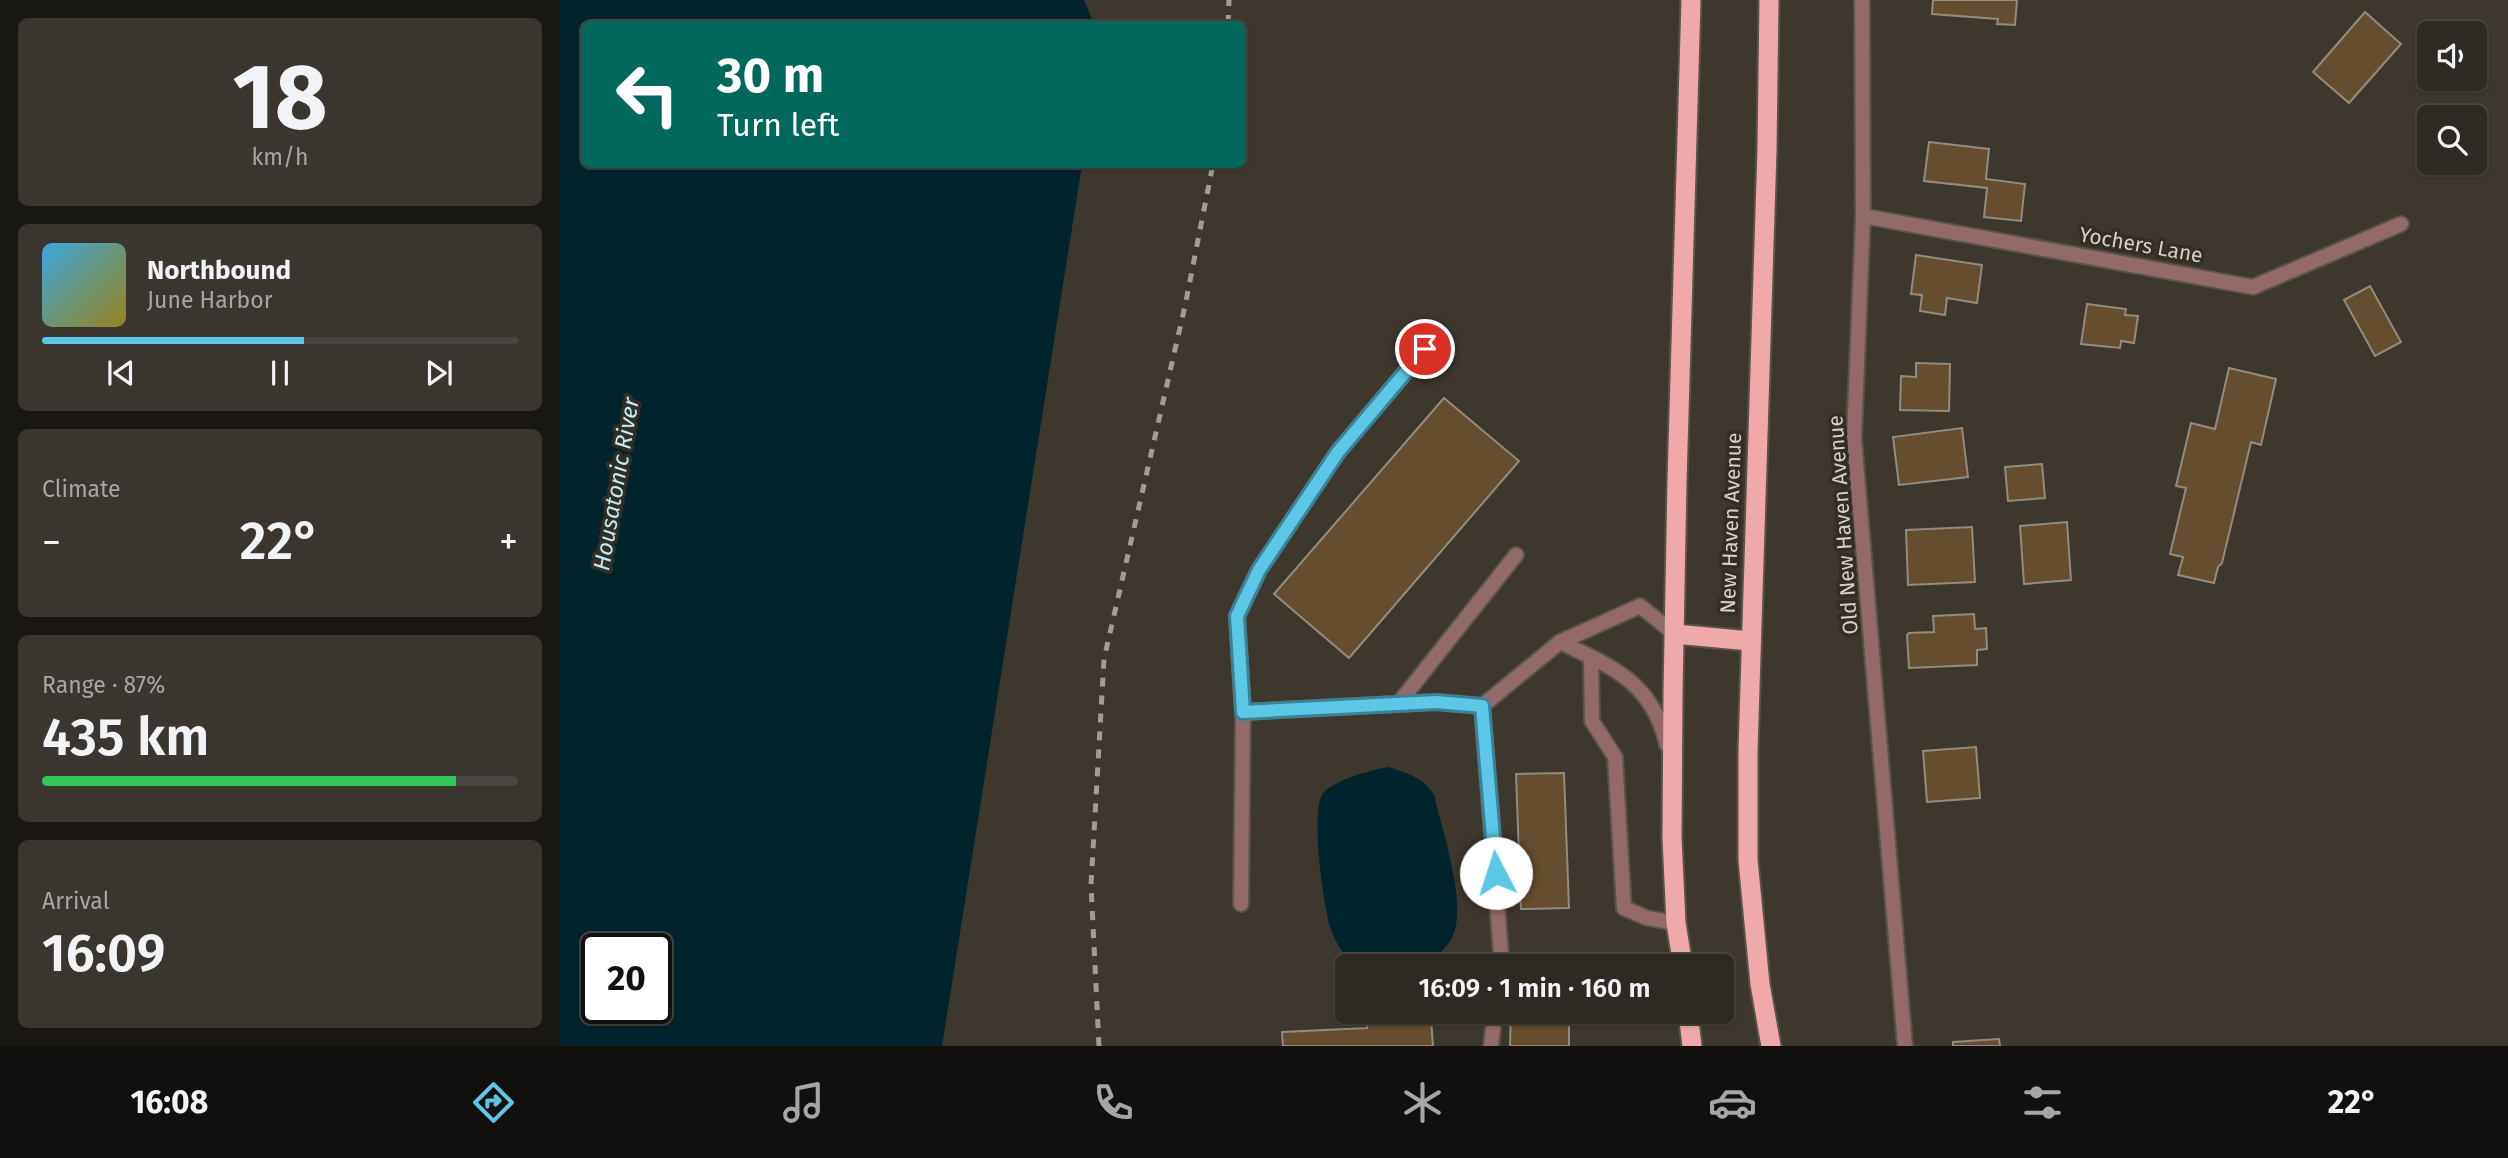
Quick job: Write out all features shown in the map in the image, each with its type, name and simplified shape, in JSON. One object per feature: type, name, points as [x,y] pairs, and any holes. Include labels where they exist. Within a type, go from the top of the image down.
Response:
[{"type":"highway","points":[[1681,954],[1676,923],[1672,838],[1677,482],[1691,0]]},
{"type":"highway","name":"New Haven Avenue","points":[[1769,0],[1764,258],[1750,641],[1748,860],[1760,984],[1771,1046]]},
{"type":"highway","points":[[1675,634],[1750,641]]},
{"type":"highway","points":[[1689,1024],[1692,1046]]},
{"type":"street","name":"Old New Haven Avenue","points":[[1862,0],[1863,216],[1854,438],[1905,1046]]},
{"type":"street","name":"Yochers Lane","points":[[1863,216],[2253,287],[2401,224]]},
{"type":"street","points":[[1241,904],[1243,712],[1237,616],[1259,570],[1338,452],[1425,349]]},
{"type":"street","points":[[1398,704],[1516,555]]},
{"type":"street","points":[[1243,712],[1436,702],[1482,706],[1560,642],[1640,606],[1675,634]]},
{"type":"street","points":[[1560,642],[1634,682],[1647,697],[1662,724],[1673,770]]},
{"type":"street","points":[[1591,657],[1592,721],[1615,757],[1624,908],[1647,918],[1676,923]]},
{"type":"street","points":[[1482,706],[1500,954]]},
{"type":"street","points":[[1491,1046],[1494,1024]]},
{"type":"water","name":"Housatonic River","points":[[560,0],[1084,0],[1093,21],[581,21],[581,168],[1082,168],[942,1046],[560,1046]]},
{"type":"water","points":[[1389,767],[1420,780],[1434,795],[1457,903],[1454,933],[1439,954],[1343,954],[1333,935],[1319,859],[1320,802],[1324,792],[1330,788],[1365,773]]},
{"type":"building","points":[[1933,0],[2017,0],[2015,25],[1997,24],[1998,19],[1932,14]]},
{"type":"building","points":[[2365,12],[2401,44],[2349,103],[2313,72]]},
{"type":"building","points":[[1929,142],[1989,149],[1986,179],[2025,184],[2021,221],[1984,217],[1987,188],[1924,181]]},
{"type":"building","points":[[1916,255],[1982,265],[1977,303],[1947,298],[1945,315],[1920,311],[1922,295],[1911,294]]},
{"type":"building","points":[[2370,286],[2401,342],[2375,356],[2344,300]]},
{"type":"building","points":[[2087,304],[2126,309],[2125,315],[2138,316],[2134,343],[2121,341],[2120,348],[2081,344]]},
{"type":"building","points":[[1916,363],[1950,364],[1949,411],[1900,410],[1901,376],[1916,377]]},
{"type":"building","points":[[2229,368],[2276,379],[2261,445],[2251,442],[2222,563],[2218,567],[2214,583],[2178,575],[2183,557],[2170,554],[2186,488],[2176,486],[2191,423],[2215,429]]},
{"type":"building","points":[[1444,398],[1519,461],[1349,658],[1274,594]]},
{"type":"building","points":[[1962,428],[1968,477],[1899,485],[1893,437]]},
{"type":"building","points":[[2042,464],[2045,498],[2008,501],[2005,467]]},
{"type":"building","points":[[2067,522],[2071,580],[2024,584],[2020,526]]},
{"type":"building","points":[[1972,527],[1975,582],[1908,585],[1906,530]]},
{"type":"building","points":[[1974,614],[1975,629],[1986,628],[1987,649],[1977,650],[1977,665],[1909,668],[1909,633],[1934,632],[1933,616]]},
{"type":"building","points":[[1976,747],[1980,798],[1927,802],[1923,751]]},
{"type":"building","points":[[1564,773],[1569,908],[1521,909],[1516,774]]},
{"type":"building","points":[[1367,1024],[1431,1024],[1433,1046],[1283,1046],[1282,1032],[1367,1028]]},
{"type":"building","points":[[1511,1024],[1569,1024],[1569,1046],[1510,1046]]},
{"type":"building","points":[[1999,1039],[2000,1046],[1953,1046],[1953,1042]]},
{"type":"railway","points":[[1228,21],[1229,0]]},
{"type":"railway","points":[[1099,1046],[1091,885],[1104,659],[1185,306],[1212,168]]},
{"type":"route","points":[[1425,349],[1338,452],[1259,570],[1237,616],[1243,712],[1436,702],[1482,706],[1496,873]]}]
